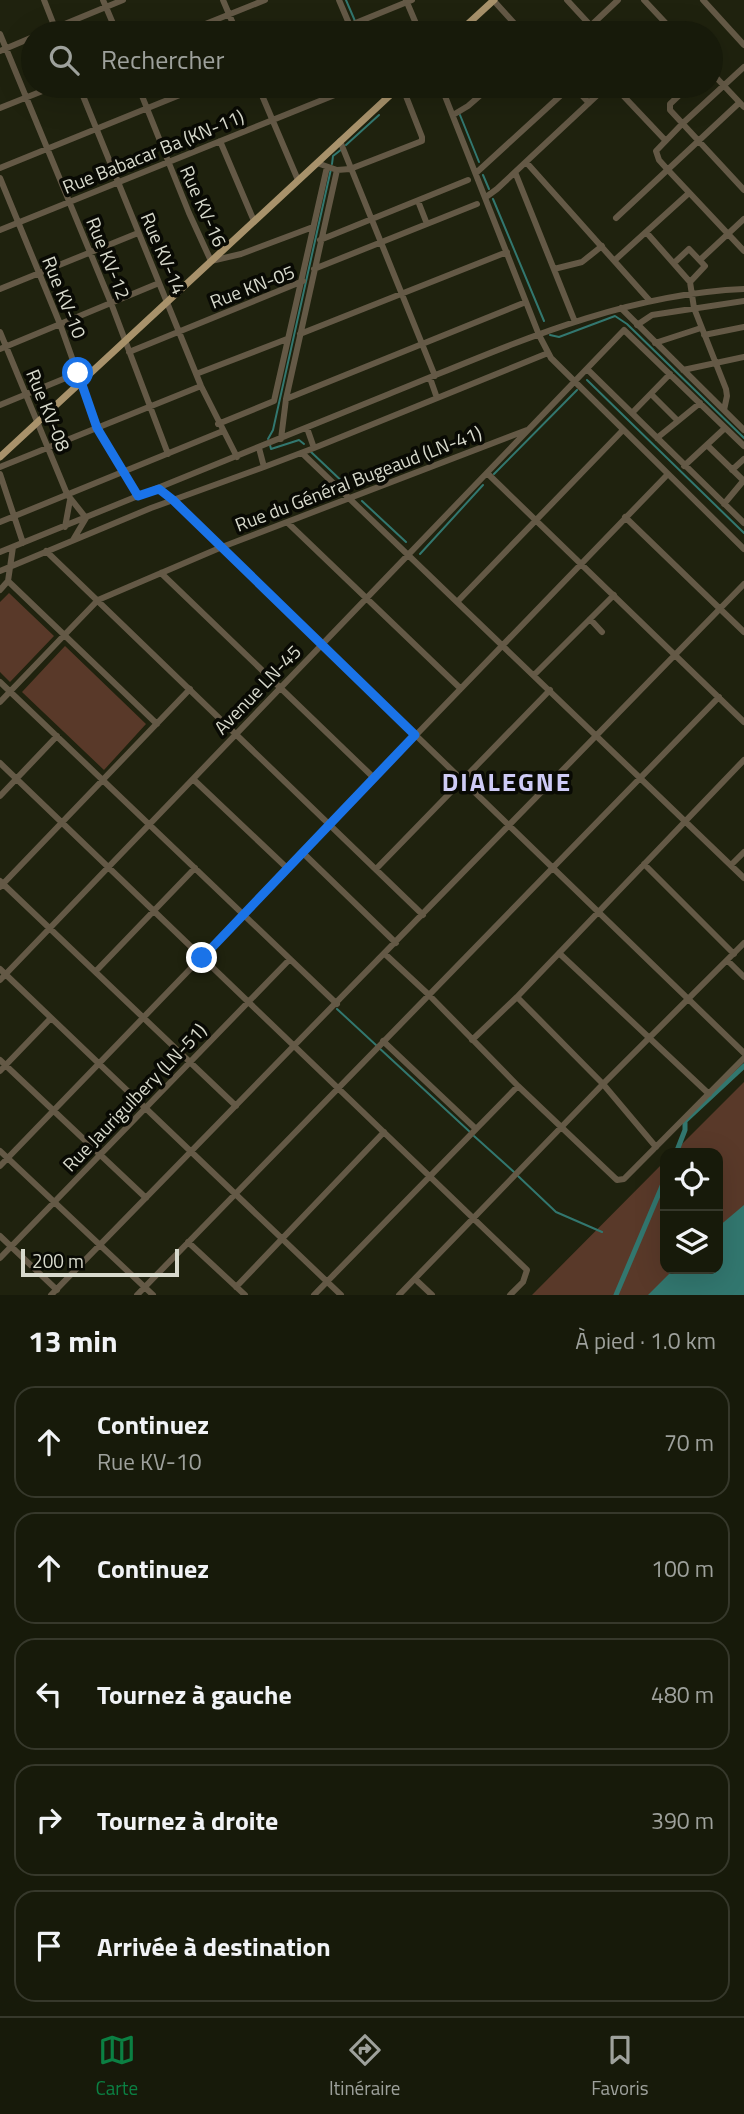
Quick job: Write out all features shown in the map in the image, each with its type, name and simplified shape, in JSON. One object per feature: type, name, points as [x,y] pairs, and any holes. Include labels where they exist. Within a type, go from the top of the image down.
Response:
[{"type":"main road","points":[[471,21],[494,0]]},
{"type":"main road","points":[[0,457],[298,180],[342,145],[389,98]]},
{"type":"street","points":[[44,0],[52,21]]},
{"type":"street","points":[[74,21],[105,4],[124,0]]},
{"type":"street","points":[[223,0],[232,21]]},
{"type":"street","points":[[214,21],[265,0]]},
{"type":"street","points":[[339,0],[348,21]]},
{"type":"street","points":[[494,0],[512,21]]},
{"type":"street","points":[[567,0],[586,21]]},
{"type":"street","points":[[644,0],[664,21]]},
{"type":"street","points":[[703,0],[722,21]]},
{"type":"street","points":[[362,21],[408,1],[416,21]]},
{"type":"street","points":[[596,21],[615,1]]},
{"type":"street","points":[[105,4],[112,21]]},
{"type":"street","points":[[723,22],[744,45]]},
{"type":"street","name":"Rue KV-12","points":[[0,34],[3,50],[21,88]]},
{"type":"street","points":[[3,50],[21,42]]},
{"type":"street","points":[[616,218],[742,105],[724,86],[744,66]]},
{"type":"street","points":[[0,108],[26,98]]},
{"type":"street","name":"Rue KV-12","points":[[26,98],[111,303],[169,454]]},
{"type":"street","name":"Rue KV-14","points":[[84,98],[201,386],[237,457]]},
{"type":"street","name":"Rue KV-16","points":[[143,98],[211,261]]},
{"type":"street","points":[[0,168],[172,98]]},
{"type":"street","points":[[263,98],[298,180]]},
{"type":"street","name":"Rue Babacar Ba (KN-11)","points":[[0,230],[327,98]]},
{"type":"street","points":[[317,163],[332,168],[350,169],[422,141],[406,98]]},
{"type":"street","points":[[447,98],[548,353],[574,383],[744,549]]},
{"type":"street","points":[[453,114],[468,107],[478,98]]},
{"type":"street","points":[[476,173],[559,98]]},
{"type":"street","points":[[584,98],[589,103]]},
{"type":"street","points":[[485,197],[594,98]]},
{"type":"street","points":[[625,98],[665,141]]},
{"type":"street","points":[[676,98],[668,106],[744,190]]},
{"type":"street","points":[[711,98],[658,147],[656,156],[744,251]]},
{"type":"street","points":[[220,141],[254,221]]},
{"type":"street","points":[[342,145],[422,344],[437,398]]},
{"type":"street","points":[[526,162],[650,301]]},
{"type":"street","points":[[281,439],[286,399],[300,334],[313,227],[332,168]]},
{"type":"street","points":[[306,282],[314,269],[332,168]]},
{"type":"street","points":[[515,172],[575,322]]},
{"type":"street","name":"Rue KV-10","points":[[0,178],[60,324],[97,428],[138,496]]},
{"type":"street","points":[[320,240],[468,180]]},
{"type":"street","points":[[615,260],[689,193]]},
{"type":"street","points":[[418,201],[427,224]]},
{"type":"street","points":[[314,269],[477,204]]},
{"type":"street","points":[[701,260],[744,219]]},
{"type":"street","points":[[211,261],[241,254],[313,227]]},
{"type":"street","points":[[646,232],[690,282],[694,308],[727,392],[724,410]]},
{"type":"street","points":[[0,289],[138,233]]},
{"type":"street","points":[[554,269],[582,262],[602,246]]},
{"type":"street","points":[[674,263],[689,249],[701,260],[705,266],[690,282]]},
{"type":"street","points":[[300,334],[507,252]]},
{"type":"street","name":"Rue KN-05","points":[[130,352],[306,282]]},
{"type":"street","points":[[3,348],[159,283]]},
{"type":"street","points":[[0,552],[575,322],[650,301],[691,293],[744,289]]},
{"type":"street","points":[[218,424],[274,401],[287,339],[303,297]]},
{"type":"street","points":[[638,325],[652,315],[744,301]]},
{"type":"street","points":[[286,399],[526,302]]},
{"type":"street","points":[[621,308],[744,430]]},
{"type":"street","points":[[655,343],[702,331],[744,327]]},
{"type":"street","name":"Avenue LN-45","points":[[2,975],[624,330],[670,374]]},
{"type":"street","name":"Rue KV-08","points":[[0,332],[3,348],[26,394],[68,497],[86,518]]},
{"type":"street","points":[[196,374],[287,339]]},
{"type":"street","points":[[0,571],[548,353]]},
{"type":"street","points":[[683,370],[744,357]]},
{"type":"street","points":[[587,369],[744,523]]},
{"type":"street","points":[[0,405],[78,373]]},
{"type":"street","points":[[632,413],[670,374],[744,446]]},
{"type":"street","points":[[0,467],[201,386]]},
{"type":"street","points":[[650,394],[678,421]]},
{"type":"street","points":[[657,438],[700,403]]},
{"type":"street","points":[[735,422],[744,418]]},
{"type":"street","points":[[307,428],[314,448]]},
{"type":"street","points":[[684,466],[725,428]]},
{"type":"street","name":"Rue du Général Bugeaud (LN-41)","points":[[0,702],[98,600],[222,547],[529,430]]},
{"type":"street","points":[[458,601],[623,430]]},
{"type":"street","points":[[0,522],[68,497],[223,431]]},
{"type":"street","points":[[707,445],[744,480],[724,504]]},
{"type":"street","points":[[259,448],[264,467]]},
{"type":"street","points":[[302,453],[351,497],[744,878]]},
{"type":"street","points":[[732,470],[744,459]]},
{"type":"street","points":[[487,473],[744,722]]},
{"type":"street","points":[[0,474],[23,543]]},
{"type":"street","points":[[0,1166],[668,474]]},
{"type":"street","points":[[159,489],[553,867],[744,1055],[656,1147],[622,1180],[617,1180],[385,954]]},
{"type":"street","points":[[65,527],[68,497]]},
{"type":"street","points":[[625,517],[744,632]]},
{"type":"street","points":[[72,541],[86,518]]},
{"type":"street","points":[[288,523],[460,688]]},
{"type":"street","points":[[0,590],[8,581],[13,547]]},
{"type":"street","points":[[46,551],[423,915]]},
{"type":"street","points":[[161,573],[374,778]]},
{"type":"street","points":[[8,581],[157,724]]},
{"type":"street","points":[[0,1236],[54,1292],[744,584]]},
{"type":"street","points":[[534,675],[614,595]]},
{"type":"street","points":[[590,619],[602,632]]},
{"type":"street","points":[[0,682],[337,1004]]},
{"type":"street","points":[[190,690],[1,884],[236,1105]]},
{"type":"street","points":[[376,869],[550,690]]},
{"type":"street","points":[[137,1295],[719,697]]},
{"type":"street","points":[[0,796],[57,736]]},
{"type":"street","points":[[472,1040],[517,997],[744,760]]},
{"type":"street","points":[[0,762],[527,1270],[523,1282],[510,1295]]},
{"type":"street","points":[[193,779],[287,868]]},
{"type":"street","points":[[302,852],[396,943]]},
{"type":"street","points":[[731,865],[744,852]]},
{"type":"street","points":[[644,864],[734,954]]},
{"type":"street","points":[[96,971],[195,868]]},
{"type":"street","points":[[400,1295],[603,1084],[744,943]]},
{"type":"street","points":[[559,953],[709,1094]]},
{"type":"street","name":"Rue Jaurigulbery (LN-51)","points":[[0,1258],[290,959]]},
{"type":"street","points":[[728,961],[744,977]]},
{"type":"street","points":[[2,975],[51,1018],[341,1295]]},
{"type":"street","points":[[517,997],[603,1084],[656,1147]]},
{"type":"street","points":[[51,1018],[2,1066],[146,1198]]},
{"type":"street","points":[[383,1041],[476,1129]]},
{"type":"street","points":[[314,1295],[518,1086]]},
{"type":"street","points":[[236,1287],[384,1132]]},
{"type":"street","points":[[0,1151],[153,1295]]},
{"type":"street","points":[[188,1242],[245,1295]]},
{"type":"street","points":[[415,1279],[432,1295]]},
{"type":"shaded area","points":[[9,593],[54,636],[10,682],[0,672],[0,602]]},
{"type":"shaded area","points":[[65,646],[146,724],[104,770],[22,692]]},
{"type":"shaded area","points":[[744,1082],[744,1295],[532,1295],[660,1166],[660,1274],[723,1274],[723,1148],[678,1148]]},
{"type":"water","points":[[744,1205],[744,1295],[648,1295],[669,1274],[723,1274],[723,1223]]},
{"type":"waterway","points":[[346,0],[355,21]]},
{"type":"waterway","points":[[346,145],[379,115]]},
{"type":"waterway","points":[[460,115],[479,162]]},
{"type":"waterway","points":[[332,164],[333,156],[342,149]]},
{"type":"waterway","points":[[268,439],[273,430],[331,169]]},
{"type":"waterway","points":[[483,175],[489,189]]},
{"type":"waterway","points":[[493,199],[544,321]]},
{"type":"waterway","points":[[550,335],[559,337],[615,316],[627,324],[744,438]]},
{"type":"waterway","points":[[587,380],[744,533]]},
{"type":"waterway","points":[[494,474],[577,390]]},
{"type":"waterway","points":[[270,445],[271,449],[299,440],[304,444]]},
{"type":"waterway","points":[[310,451],[348,487]]},
{"type":"waterway","points":[[420,554],[483,485]]},
{"type":"waterway","points":[[362,501],[406,542]]},
{"type":"waterway","points":[[337,1009],[470,1132]]},
{"type":"waterway","points":[[678,1148],[685,1130],[685,1121],[744,1066]]},
{"type":"waterway","points":[[474,1136],[514,1172]]},
{"type":"waterway","points":[[518,1176],[556,1212],[602,1232]]},
{"type":"waterway","points":[[616,1295],[660,1191]]},
{"type":"district","name":"DIALEGNE","points":[[507,781]]},
{"type":"route","points":[[78,373],[97,428],[138,496],[159,489],[173,500],[415,735],[202,958]]}]
